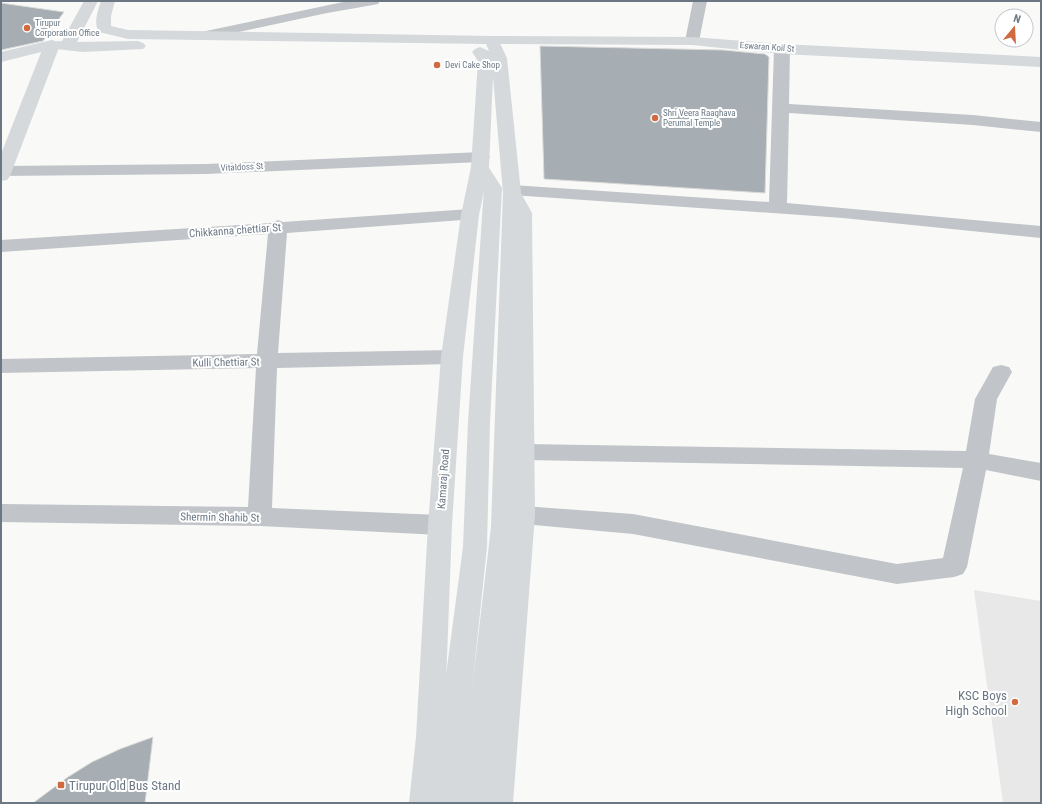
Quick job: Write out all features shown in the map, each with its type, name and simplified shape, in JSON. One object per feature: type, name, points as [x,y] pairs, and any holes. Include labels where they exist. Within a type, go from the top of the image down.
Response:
[{"type":"main road","points":[[2,173],[60,46],[91,1]]},
{"type":"main road","name":"Eswaran Koil St","points":[[108,1],[104,16],[104,29],[116,33],[492,40],[692,41],[782,48],[1041,62]]},
{"type":"main road","points":[[473,803],[503,527],[507,194],[499,58],[492,40]]},
{"type":"main road","name":"Kamaraj Road","points":[[1,57],[60,46],[466,48],[476,50],[484,55],[486,61],[480,162],[470,215],[452,357],[440,526],[430,737],[424,803]]},
{"type":"main road","points":[[480,162],[523,213],[523,515],[498,803]]},
{"type":"main road","points":[[444,803],[475,547],[479,422],[507,194]]},
{"type":"street","points":[[206,35],[327,9],[373,1]]},
{"type":"street","points":[[692,41],[700,1]]},
{"type":"street","points":[[778,208],[782,48]]},
{"type":"street","points":[[780,108],[973,120],[1041,127]]},
{"type":"street","name":"Vitaldoss St","points":[[2,173],[480,162]]},
{"type":"street","points":[[507,194],[778,208],[938,220],[1041,232]]},
{"type":"street","name":"Chikkanna chettiar St","points":[[1,246],[278,226],[470,215]]},
{"type":"street","points":[[260,517],[267,361],[278,226]]},
{"type":"street","name":"Kulli Chettiar St","points":[[1,366],[452,357]]},
{"type":"street","points":[[523,515],[633,524],[897,574],[954,567],[976,460],[986,399],[1001,372]]},
{"type":"street","points":[[524,452],[976,460],[1041,472]]},
{"type":"street","name":"Shermin Shahib St","points":[[1,513],[260,517],[440,526]]},
{"type":"shaded area","name":"KSC Boys High School","points":[[974,590],[1041,601],[1041,803],[1003,803]]},
{"type":"building","name":"Tirupur Corporation Office","points":[[1,3],[64,12],[43,41],[1,50]]},
{"type":"building","name":"Shri Veera Raaghava Perumal Temple","points":[[540,46],[723,50],[765,54],[769,57],[765,193],[544,179]]},
{"type":"building","points":[[153,737],[145,803],[33,803],[68,777],[92,762],[120,749]]},
{"type":"place","name":"Tirupur Corporation Office","points":[[27,28]]},
{"type":"place","name":"Devi Cake Shop","points":[[437,65]]},
{"type":"place","name":"Shri Veera Raaghava Perumal Temple","points":[[655,118]]},
{"type":"place","name":"KSC Boys High School","points":[[1015,702]]},
{"type":"place","name":"Tirupur Old Bus Stand","points":[[61,785]]}]
